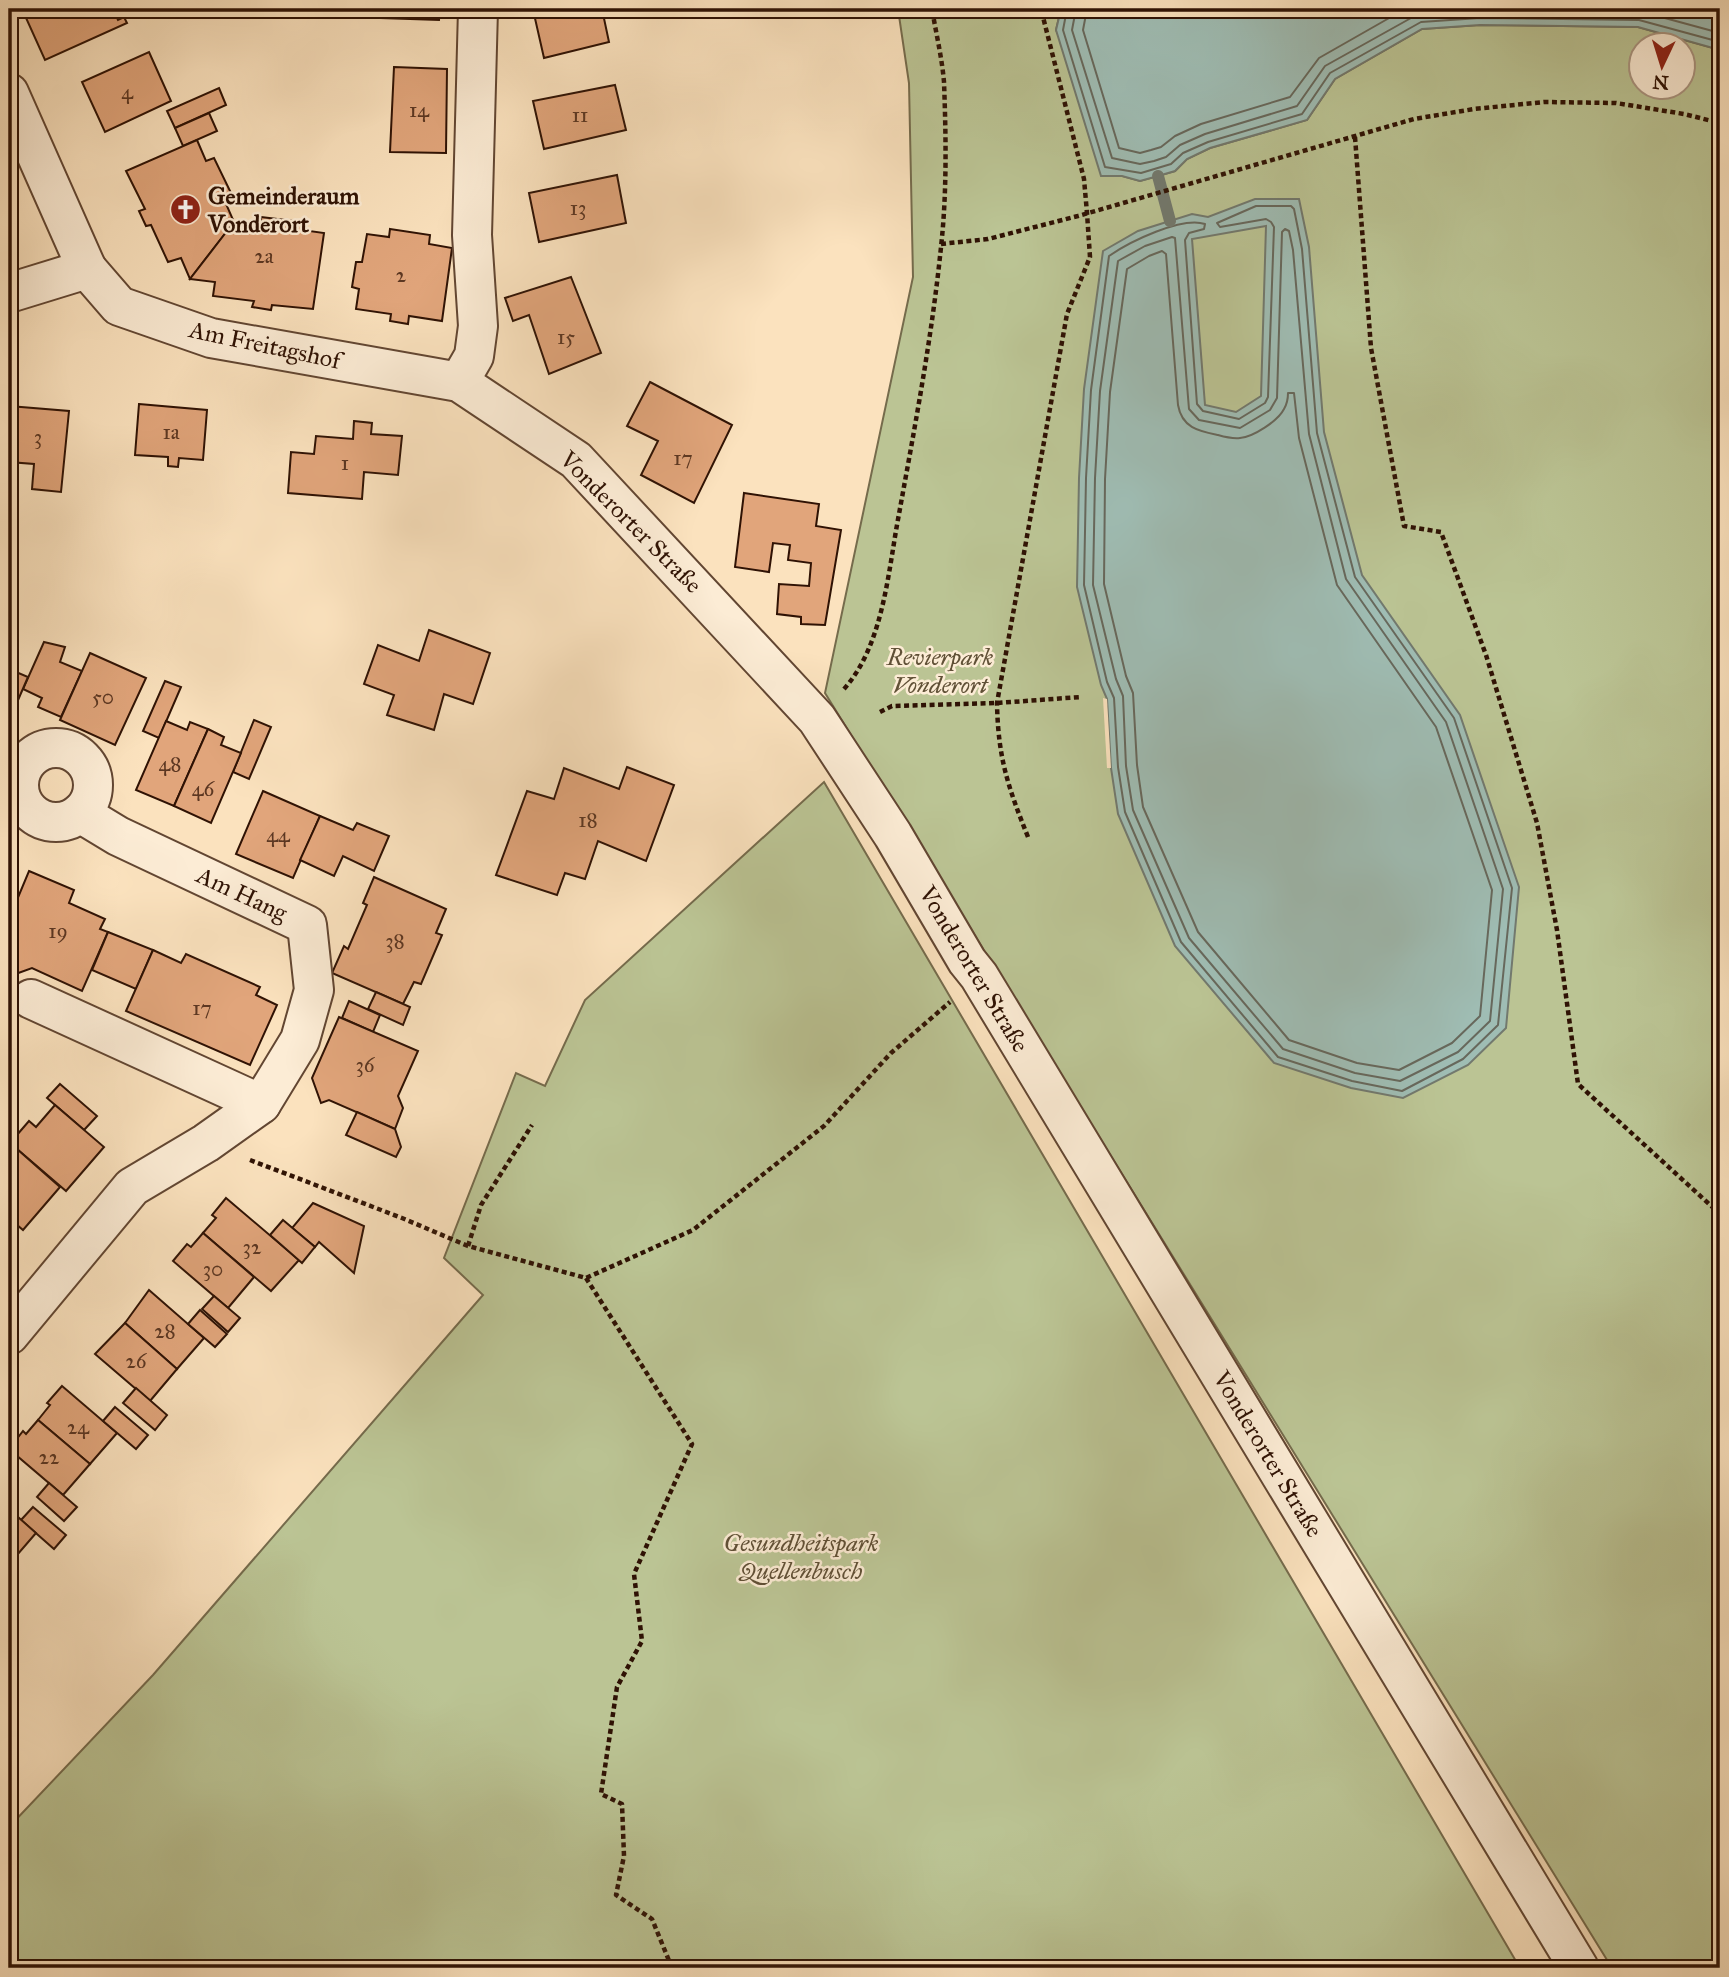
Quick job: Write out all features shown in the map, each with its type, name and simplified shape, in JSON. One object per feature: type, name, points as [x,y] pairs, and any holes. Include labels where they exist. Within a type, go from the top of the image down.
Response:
[{"type":"street","points":[[459,382],[474,356],[478,326],[472,235],[478,9]]},
{"type":"street","name":"Am Freitagshof","points":[[9,93],[87,269],[120,306],[211,338],[459,382]]},
{"type":"street","points":[[9,293],[87,269]]},
{"type":"street","name":"Vonderorter Straße","points":[[459,382],[576,460],[817,719],[893,835],[1579,1968]]},
{"type":"street","name":"Am Hang","points":[[9,1335],[132,1187],[206,1143],[261,1104],[300,1040],[314,990],[307,925],[118,836],[80,813]]},
{"type":"street","points":[[31,999],[261,1104]]},
{"type":"path","points":[[817,719],[849,683],[870,646],[882,600],[906,474],[941,244],[944,184],[943,80],[932,9]]},
{"type":"path","points":[[1028,837],[1007,784],[998,739],[997,702],[1067,314],[1090,257],[1084,179],[1041,9]]},
{"type":"path","points":[[941,244],[988,239],[1152,196],[1426,117],[1474,108],[1544,102],[1616,103],[1720,123]]},
{"type":"path","points":[[1355,137],[1371,348],[1404,526],[1441,532],[1486,655],[1537,823],[1557,930],[1578,1084],[1720,1214]]},
{"type":"path","points":[[880,712],[892,705],[1081,697]]},
{"type":"path","points":[[206,1143],[402,1217],[468,1246],[586,1278],[693,1230],[824,1126],[891,1053],[979,976]]},
{"type":"path","points":[[468,1246],[481,1205],[532,1125]]},
{"type":"path","points":[[586,1278],[692,1444],[634,1573],[642,1641],[617,1687],[601,1794],[622,1804],[624,1856],[616,1895],[652,1919],[672,1968]]},
{"type":"green space","name":"Revierpark Vonderort","points":[[898,9],[1061,9],[1056,30],[1122,176],[1140,181],[1175,171],[1187,159],[1210,148],[1307,120],[1335,79],[1422,29],[1480,25],[1638,27],[1656,32],[1628,32],[1628,102],[1698,102],[1698,44],[1720,50],[1720,1968],[1612,1968],[825,693],[913,277],[909,83]]},
{"type":"green space","name":"Gesundheitspark Quellenbusch","points":[[824,782],[1520,1968],[9,1968],[9,1827],[153,1675],[483,1295],[444,1258],[516,1073],[545,1086],[585,1000]]},
{"type":"water","points":[[1061,9],[1720,9],[1720,50],[1698,44],[1698,32],[1656,32],[1638,27],[1480,25],[1422,29],[1335,79],[1307,120],[1210,148],[1187,159],[1175,171],[1140,181],[1122,176],[1101,176],[1056,30]]},
{"type":"water","points":[[1255,199],[1299,199],[1309,247],[1324,432],[1362,575],[1460,715],[1519,887],[1506,1028],[1468,1065],[1403,1098],[1351,1088],[1274,1063],[1175,946],[1118,814],[1111,768],[1107,699],[1101,685],[1077,587],[1084,389],[1103,251],[1138,231],[1192,214],[1208,217]],"holes":[[[1266,226],[1261,396],[1236,412],[1205,405],[1192,239]]]},
{"type":"pier","points":[[1103,698],[1107,699],[1111,768],[1107,768]]},
{"type":"building","points":[[22,9],[113,9],[118,20],[124,17],[127,23],[45,60]]},
{"type":"building","points":[[381,9],[440,9],[439,20],[381,18]]},
{"type":"building","points":[[555,9],[602,9],[609,42],[544,58],[534,14]]},
{"type":"building","points":[[149,52],[171,101],[105,132],[82,82]]},
{"type":"building","points":[[394,67],[447,69],[446,153],[390,152]]},
{"type":"building","points":[[615,85],[626,130],[544,149],[533,101]]},
{"type":"building","points":[[219,88],[226,105],[175,128],[167,111]]},
{"type":"building","points":[[209,113],[217,131],[183,146],[175,128]]},
{"type":"building","name":"Gemeinderaum Vonderort","points":[[197,140],[206,161],[214,158],[232,195],[223,197],[234,222],[190,279],[181,258],[168,262],[151,225],[146,226],[139,211],[145,209],[126,171]]},
{"type":"building","points":[[617,175],[626,223],[539,242],[529,193]]},
{"type":"building","points":[[261,217],[303,222],[302,230],[324,233],[313,309],[272,305],[271,310],[252,307],[254,301],[213,296],[215,282],[190,279],[234,222],[261,226]]},
{"type":"building","points":[[390,229],[430,235],[429,244],[452,248],[442,321],[409,316],[408,324],[390,321],[391,314],[356,309],[359,289],[352,287],[356,262],[362,262],[367,234],[389,237]]},
{"type":"building","points":[[9,236],[15,253],[9,256]]},
{"type":"building","points":[[571,277],[601,353],[549,374],[529,315],[513,321],[505,298]]},
{"type":"building","points":[[650,382],[732,425],[694,503],[641,475],[658,441],[627,426]]},
{"type":"building","points":[[139,404],[207,410],[203,460],[179,458],[178,467],[168,466],[168,457],[135,455]]},
{"type":"building","points":[[9,406],[69,411],[61,492],[32,489],[34,464],[9,462]]},
{"type":"building","points":[[354,421],[372,423],[371,434],[402,436],[398,475],[364,472],[362,499],[288,493],[291,452],[314,454],[316,436],[353,439]]},
{"type":"building","points":[[744,493],[819,504],[816,526],[841,530],[825,625],[801,624],[801,617],[777,614],[779,584],[809,586],[811,563],[788,560],[790,545],[773,543],[769,572],[735,567]]},
{"type":"building","points":[[429,630],[490,653],[473,704],[444,694],[434,730],[387,715],[394,695],[364,684],[378,645],[419,661]]},
{"type":"building","points":[[44,642],[65,647],[60,662],[82,671],[61,717],[38,707],[42,698],[23,689]]},
{"type":"building","points":[[90,653],[146,678],[115,745],[60,720]]},
{"type":"building","points":[[9,669],[28,677],[9,721]]},
{"type":"building","points":[[165,681],[181,687],[159,738],[143,731]]},
{"type":"building","points":[[254,720],[271,727],[249,779],[233,772]]},
{"type":"building","points":[[166,721],[187,730],[190,722],[208,729],[174,806],[136,790]]},
{"type":"building","points":[[208,729],[224,737],[221,745],[241,753],[211,823],[174,806]]},
{"type":"building","points":[[627,767],[674,785],[646,861],[598,841],[585,879],[565,873],[557,895],[496,875],[527,791],[554,799],[564,768],[619,789]]},
{"type":"building","points":[[263,791],[320,816],[293,878],[236,854]]},
{"type":"building","points":[[320,816],[353,830],[357,823],[389,836],[374,871],[343,856],[334,876],[300,860]]},
{"type":"building","points":[[29,871],[74,890],[69,903],[105,919],[100,929],[108,932],[82,991],[32,968],[10,976],[9,936],[12,929],[9,929],[9,919]]},
{"type":"building","points":[[374,877],[446,909],[436,933],[442,935],[421,984],[414,982],[403,1004],[332,973],[344,946],[348,949],[367,905],[363,903]]},
{"type":"building","points":[[108,932],[153,950],[136,989],[92,970]]},
{"type":"building","points":[[153,950],[181,963],[186,954],[260,987],[256,995],[277,1005],[250,1065],[126,1011]]},
{"type":"building","points":[[376,992],[410,1007],[403,1025],[368,1009]]},
{"type":"building","points":[[349,1001],[380,1015],[373,1032],[342,1018]]},
{"type":"building","points":[[339,1017],[418,1051],[398,1096],[403,1108],[395,1129],[329,1100],[321,1103],[312,1078]]},
{"type":"building","points":[[60,1084],[97,1116],[84,1130],[47,1098]]},
{"type":"building","points":[[55,1105],[104,1147],[66,1191],[10,1143],[29,1121],[36,1127]]},
{"type":"building","points":[[357,1112],[395,1129],[401,1147],[396,1157],[346,1135]]},
{"type":"building","points":[[9,1142],[60,1187],[23,1230],[9,1218]]},
{"type":"building","points":[[226,1198],[299,1260],[271,1291],[203,1233],[216,1218],[212,1215]]},
{"type":"building","points":[[313,1203],[364,1226],[354,1273],[319,1242],[315,1247],[292,1228]]},
{"type":"building","points":[[283,1220],[315,1247],[302,1263],[270,1235]]},
{"type":"building","points":[[203,1233],[254,1277],[228,1308],[173,1261],[187,1244],[191,1247]]},
{"type":"building","points":[[149,1290],[204,1338],[177,1369],[125,1323]]},
{"type":"building","points":[[214,1296],[240,1318],[228,1332],[202,1309]]},
{"type":"building","points":[[200,1310],[227,1334],[215,1347],[188,1324]]},
{"type":"building","points":[[125,1323],[177,1369],[150,1401],[95,1354]]},
{"type":"building","points":[[62,1386],[117,1433],[90,1464],[38,1420],[50,1405],[47,1403]]},
{"type":"building","points":[[136,1388],[167,1415],[155,1430],[123,1403]]},
{"type":"building","points":[[115,1407],[148,1435],[136,1449],[103,1421]]},
{"type":"building","points":[[38,1420],[90,1464],[63,1495],[9,1449],[23,1431],[26,1434]]},
{"type":"building","points":[[49,1483],[77,1507],[64,1521],[37,1497]]},
{"type":"building","points":[[33,1507],[66,1535],[54,1549],[21,1520]]},
{"type":"building","points":[[9,1509],[36,1533],[11,1562],[9,1560]]},
{"type":"waterway","points":[[1158,176],[1170,221]]},
{"type":"place","name":"Gemeinderaum Vonderort","points":[[185,210]]}]
